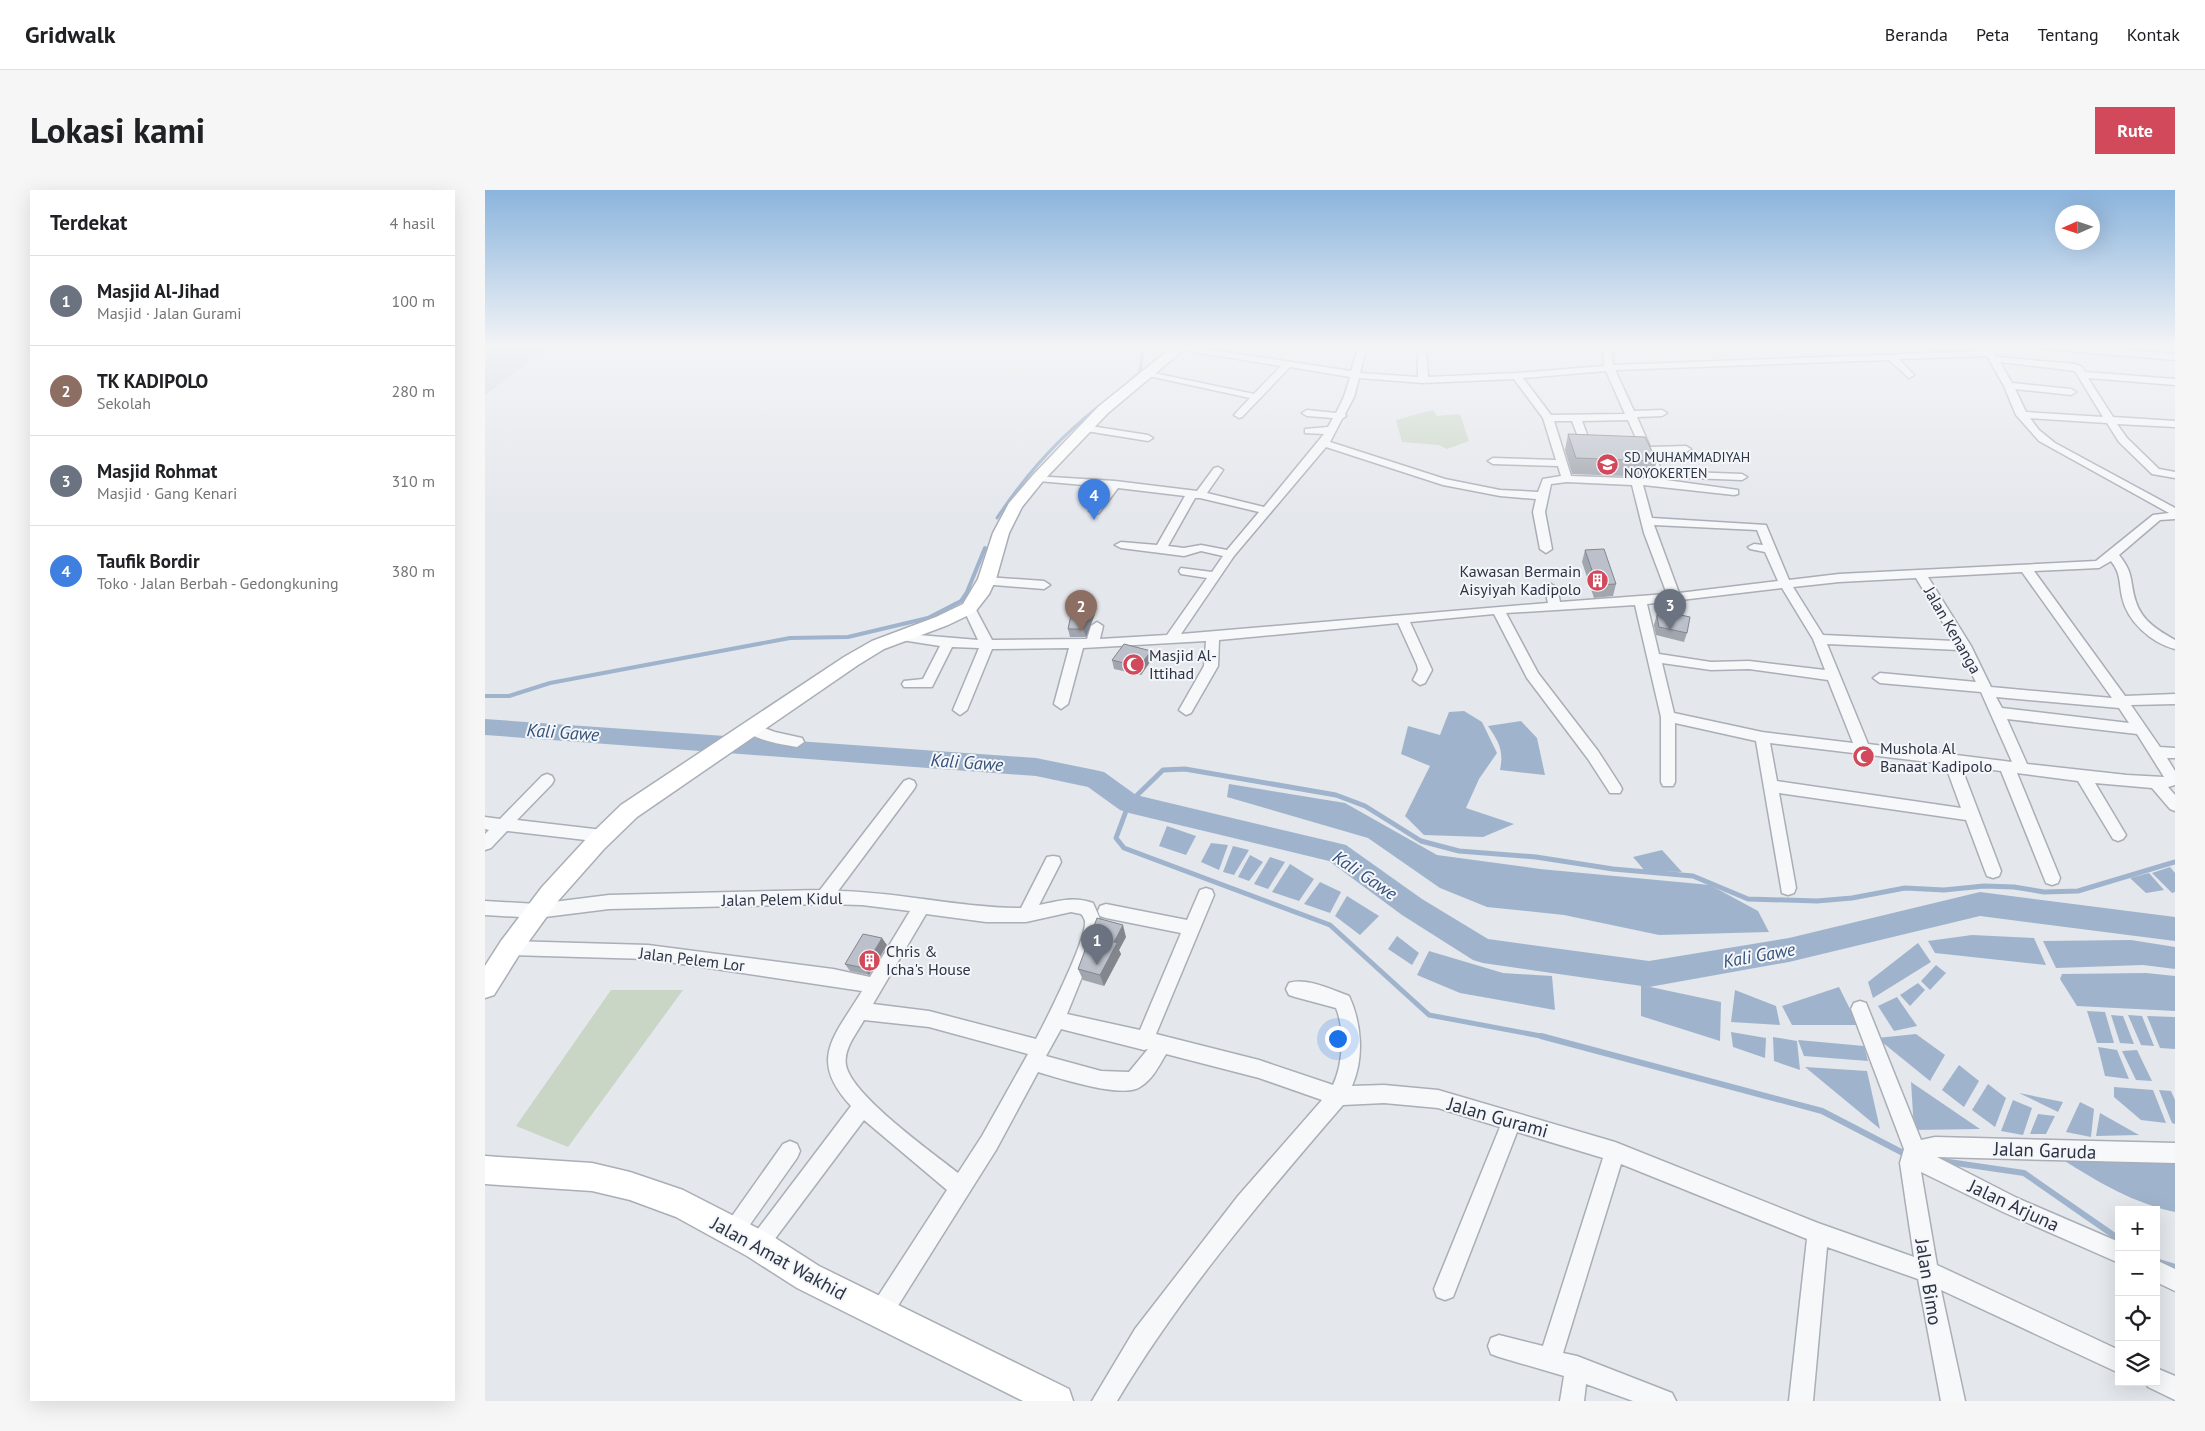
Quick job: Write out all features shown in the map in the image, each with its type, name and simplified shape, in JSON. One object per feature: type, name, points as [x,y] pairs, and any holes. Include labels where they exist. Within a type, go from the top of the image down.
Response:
[{"type":"main road","points":[[485,987],[537,911],[603,836],[629,811],[663,786],[851,661],[878,645],[942,622],[969,608],[986,581],[1001,533],[1015,506],[1037,478],[1084,428],[1114,402]]},
{"type":"main road","name":"Jalan Amat Wakhid","points":[[485,1170],[592,1177],[630,1186],[683,1205],[808,1277],[1057,1401]]},
{"type":"street","points":[[1239,415],[1252,402]]},
{"type":"street","points":[[1171,639],[1230,554],[1324,443],[1341,416],[1346,402]]},
{"type":"street","points":[[1536,402],[1548,418],[1567,479]]},
{"type":"street","points":[[1625,402],[1660,479]]},
{"type":"street","points":[[2015,402],[2021,415],[2040,438],[2175,512]]},
{"type":"street","points":[[2099,402],[2123,440],[2151,468],[2156,472],[2175,475]]},
{"type":"street","points":[[1307,413],[1341,416]]},
{"type":"street","points":[[1548,418],[1662,413]]},
{"type":"street","points":[[2021,415],[2175,424]]},
{"type":"street","points":[[1576,418],[1587,448],[1601,449]]},
{"type":"street","points":[[1084,428],[1149,438]]},
{"type":"street","points":[[1309,431],[1320,432],[1332,429]]},
{"type":"street","points":[[1324,443],[1443,482],[1500,493],[1542,496]]},
{"type":"street","points":[[1628,450],[1686,449]]},
{"type":"street","points":[[1493,461],[1562,463]]},
{"type":"street","points":[[1161,549],[1196,494],[1218,470]]},
{"type":"street","points":[[1546,549],[1539,512],[1547,481],[1567,479],[1637,482],[1660,479],[1742,477]]},
{"type":"street","points":[[1037,478],[1115,484],[1196,494],[1268,511]]},
{"type":"street","points":[[1660,479],[1734,492]]},
{"type":"street","points":[[1637,482],[1647,521],[1674,597]]},
{"type":"street","points":[[1095,511],[1115,484]]},
{"type":"street","points":[[2154,502],[2157,516]]},
{"type":"street","points":[[900,636],[948,642],[987,644],[1077,644],[1171,639],[1498,610],[1640,601],[1785,584],[1919,573],[2099,564],[2112,556],[2157,516],[2175,516]]},
{"type":"street","points":[[1647,521],[1757,526],[1764,531],[1785,584],[1819,639],[1863,750]]},
{"type":"street","points":[[1121,545],[1184,552],[1201,548],[1230,554]]},
{"type":"street","points":[[1754,548],[1771,549]]},
{"type":"street","points":[[2112,556],[2127,576],[2130,604],[2137,616],[2150,631],[2175,645]]},
{"type":"street","points":[[1667,717],[1762,738],[2083,776],[2157,783],[2168,782],[2172,778],[2141,729],[2026,569]]},
{"type":"street","points":[[1185,571],[1215,576]]},
{"type":"street","name":"Jalan Kenanga","points":[[1919,573],[1965,646],[1999,713],[2052,878]]},
{"type":"street","points":[[986,581],[1044,584]]},
{"type":"street","points":[[1551,588],[1555,607]]},
{"type":"street","points":[[1640,601],[1667,717],[1668,782]]},
{"type":"street","points":[[960,710],[987,644],[969,608]]},
{"type":"street","points":[[1498,610],[1541,689],[1593,755],[1615,789]]},
{"type":"street","points":[[1402,618],[1424,665],[1425,670],[1421,680]]},
{"type":"street","points":[[1093,643],[1097,626]]},
{"type":"street","points":[[1187,710],[1211,666],[1213,636]]},
{"type":"street","points":[[1819,639],[1965,646]]},
{"type":"street","points":[[909,684],[927,684],[948,642]]},
{"type":"street","points":[[1061,704],[1077,644]]},
{"type":"street","points":[[1654,658],[1711,666],[1749,666],[1834,676]]},
{"type":"street","points":[[1880,678],[2122,702],[2175,699]]},
{"type":"street","points":[[1999,713],[2141,729]]},
{"type":"street","points":[[748,730],[797,742]]},
{"type":"street","points":[[1762,738],[1788,888]]},
{"type":"street","points":[[2156,752],[2175,753]]},
{"type":"street","points":[[1951,760],[1993,871]]},
{"type":"street","points":[[2083,776],[2118,835]]},
{"type":"street","points":[[485,844],[547,780]]},
{"type":"street","points":[[2157,783],[2175,805]]},
{"type":"street","points":[[824,897],[909,785]]},
{"type":"street","points":[[1770,786],[1971,815]]},
{"type":"street","points":[[485,824],[603,836]]},
{"type":"street","points":[[1026,915],[1053,862]]},
{"type":"street","points":[[859,1011],[929,1019],[1037,1055],[1101,1080],[1133,1081],[1145,1069],[1206,895]]},
{"type":"street","name":"Jalan Pelem Kidul","points":[[485,908],[537,911],[609,902],[824,897],[862,898],[921,908],[986,915],[1026,915],[1071,906],[1087,908],[1093,920],[1089,940],[1056,1020]]},
{"type":"street","points":[[921,908],[873,985],[840,1044],[835,1064],[840,1080],[863,1106],[961,1188]]},
{"type":"street","points":[[1106,910],[1193,928]]},
{"type":"street","name":"Jalan Pelem Lor","points":[[510,948],[648,952],[833,977],[873,985]]},
{"type":"street","points":[[1104,1401],[1143,1337],[1245,1203],[1338,1096],[1350,1069],[1349,1017],[1343,1002],[1327,996],[1295,989]]},
{"type":"street","name":"Jalan Bimo","points":[[1860,1009],[1912,1157],[1927,1272],[1939,1341],[1953,1401]]},
{"type":"street","points":[[881,1312],[989,1143],[1056,1020]]},
{"type":"street","name":"Jalan Gurami","points":[[1056,1020],[1259,1069],[1338,1096],[1384,1094],[1438,1099],[1615,1152],[1712,1189],[1818,1233],[1927,1272],[2115,1360]]},
{"type":"street","points":[[745,1239],[863,1106]]},
{"type":"street","points":[[1445,1289],[1512,1121]]},
{"type":"street","name":"Jalan Garuda","points":[[1912,1157],[1935,1147],[2175,1153]]},
{"type":"street","points":[[745,1239],[790,1151]]},
{"type":"street","points":[[1550,1359],[1615,1152]]},
{"type":"street","name":"Jalan Arjuna","points":[[1912,1157],[1926,1162],[2010,1205],[2115,1251]]},
{"type":"street","points":[[1801,1401],[1818,1233]]},
{"type":"street","points":[[2160,1273],[2175,1280]]},
{"type":"street","points":[[1499,1346],[1577,1367],[1663,1401]]},
{"type":"street","points":[[1572,1401],[1577,1367]]},
{"type":"street","points":[[2160,1381],[2175,1388]]},
{"type":"green space","points":[[1433,410],[1437,416],[1460,414],[1469,441],[1447,449],[1439,445],[1402,442],[1396,420]]},
{"type":"green space","points":[[611,990],[683,990],[568,1147],[516,1126]]},
{"type":"water","points":[[1464,711],[1482,722],[1497,753],[1479,779],[1466,808],[1514,824],[1483,837],[1424,835],[1405,816],[1430,766],[1401,754],[1408,726],[1440,735],[1449,712]]},
{"type":"water","points":[[1521,721],[1537,738],[1545,775],[1500,770],[1500,747],[1488,726]]},
{"type":"water","points":[[1229,784],[1345,803],[1437,855],[1540,869],[1710,885],[1758,911],[1769,932],[1659,935],[1564,915],[1487,907],[1440,888],[1368,838],[1227,797]]},
{"type":"water","points":[[1167,826],[1196,836],[1186,855],[1159,846]]},
{"type":"water","points":[[1211,843],[1228,845],[1219,870],[1201,862]]},
{"type":"water","points":[[1233,846],[1249,850],[1234,875],[1223,872]]},
{"type":"water","points":[[1662,850],[1682,872],[1645,871],[1633,857]]},
{"type":"water","points":[[1250,855],[1263,862],[1249,881],[1238,877]]},
{"type":"water","points":[[1270,857],[1285,862],[1268,889],[1254,884]]},
{"type":"water","points":[[1290,864],[1314,879],[1299,901],[1272,892]]},
{"type":"water","points":[[2170,867],[2175,873],[2175,892],[2172,893],[2152,873]]},
{"type":"water","points":[[2149,873],[2164,890],[2146,893],[2130,878]]},
{"type":"water","points":[[1320,882],[1341,892],[1330,913],[1304,904]]},
{"type":"water","points":[[1347,896],[1379,916],[1360,935],[1335,916]]},
{"type":"water","points":[[1972,935],[2034,938],[2046,965],[1935,953],[1928,941]]},
{"type":"water","points":[[1397,936],[1419,953],[1412,965],[1388,949]]},
{"type":"water","points":[[2131,940],[2175,947],[2175,969],[2143,965],[2056,968],[2043,941]]},
{"type":"water","points":[[1918,943],[1931,962],[1873,998],[1868,982]]},
{"type":"water","points":[[1429,951],[1503,973],[1552,976],[1555,1010],[1460,993],[1417,975]]},
{"type":"water","points":[[1936,965],[1946,973],[1930,990],[1921,981]]},
{"type":"water","points":[[2146,973],[2175,976],[2175,1011],[2077,1006],[2060,979],[2062,974]]},
{"type":"water","points":[[1918,983],[1925,990],[1910,1006],[1900,995]]},
{"type":"water","points":[[1641,985],[1721,1002],[1720,1041],[1641,1016]]},
{"type":"water","points":[[1839,987],[1858,1025],[1792,1025],[1782,1006]]},
{"type":"water","points":[[1735,990],[1776,1006],[1780,1025],[1731,1022]]},
{"type":"water","points":[[1897,997],[1917,1026],[1894,1031],[1878,1006]]},
{"type":"water","points":[[2087,1011],[2105,1012],[2114,1043],[2097,1043]]},
{"type":"water","points":[[2111,1015],[2123,1016],[2134,1044],[2120,1043]]},
{"type":"water","points":[[2128,1015],[2142,1016],[2154,1046],[2141,1045]]},
{"type":"water","points":[[2147,1016],[2175,1017],[2175,1049],[2160,1048]]},
{"type":"water","points":[[1731,1032],[1766,1038],[1765,1058],[1733,1047]]},
{"type":"water","points":[[1916,1034],[1945,1055],[1930,1081],[1877,1038]]},
{"type":"water","points":[[1773,1037],[1797,1041],[1800,1070],[1774,1061]]},
{"type":"water","points":[[1798,1040],[1864,1046],[1868,1061],[1804,1056]]},
{"type":"water","points":[[2098,1047],[2117,1050],[2129,1079],[2105,1076]]},
{"type":"water","points":[[2137,1050],[2152,1081],[2136,1080],[2122,1051]]},
{"type":"water","points":[[1959,1065],[1979,1081],[1964,1107],[1942,1090]]},
{"type":"water","points":[[1805,1067],[1867,1071],[1880,1129]]},
{"type":"water","points":[[1911,1082],[1980,1129],[1914,1130]]},
{"type":"water","points":[[1988,1084],[2006,1098],[1995,1127],[1972,1110]]},
{"type":"water","points":[[2114,1087],[2153,1090],[2166,1123],[2141,1120],[2114,1097]]},
{"type":"water","points":[[2159,1090],[2171,1091],[2175,1100],[2175,1124],[2172,1123]]},
{"type":"water","points":[[2019,1093],[2063,1102],[2058,1112]]},
{"type":"water","points":[[2013,1100],[2032,1108],[2023,1135],[2001,1131]]},
{"type":"water","points":[[2080,1102],[2094,1109],[2091,1137],[2066,1132]]},
{"type":"water","points":[[2100,1113],[2139,1135],[2096,1136]]},
{"type":"water","points":[[2038,1114],[2055,1116],[2046,1134],[2030,1134]]},
{"type":"water","points":[[2063,1155],[2175,1162],[2175,1212],[2131,1198],[2090,1177],[2063,1160]]},
{"type":"building","points":[[1568,434],[1645,437],[1657,461],[1576,458]]},
{"type":"building","points":[[1604,549],[1616,584],[1597,585],[1585,550]]},
{"type":"building","points":[[1093,605],[1083,629],[1068,629],[1073,606]]},
{"type":"building","points":[[1658,610],[1690,617],[1687,633],[1659,627]]},
{"type":"building","points":[[1124,644],[1151,651],[1139,667],[1112,660]]},
{"type":"building","points":[[1097,918],[1123,925],[1114,942],[1117,943],[1100,975],[1078,969]]},
{"type":"building","points":[[863,934],[882,938],[864,968],[845,964]]},
{"type":"waterway","points":[[997,518],[1021,484],[1048,453],[1078,424],[1105,402]]},
{"type":"waterway","points":[[485,696],[509,696],[550,683],[790,638],[848,637],[928,618],[961,601],[967,592],[985,548]]},
{"type":"waterway","name":"Kali Gawe","points":[[485,727],[1036,767],[1095,779],[1129,803],[1212,821],[1337,852],[1412,907],[1483,951],[1649,974],[1789,950],[1980,904],[2175,929]]},
{"type":"waterway","points":[[1542,1036],[1429,1015],[1330,925],[1124,848],[1116,838],[1129,803],[1163,770],[1185,769],[1336,795],[1365,806],[1421,841],[1459,851],[1536,857],[1613,869],[1693,876],[1748,899],[1817,901],[1852,898],[1905,888],[1944,890],[1984,886],[2014,887],[2044,892],[2078,891],[2175,862]]},
{"type":"waterway","points":[[1542,1036],[1546,1037]]},
{"type":"waterway","points":[[1542,1036],[1822,1111],[1907,1155]]},
{"type":"waterway","points":[[1942,1161],[2024,1173],[2115,1236]]},
{"type":"waterway","points":[[2160,1262],[2175,1267]]},
{"type":"place","name":"SD MUHAMMADIYAH NOYOKERTEN","points":[[1608,465]]},
{"type":"place","name":"Taufik Bordir","points":[[1094,520]]},
{"type":"place","name":"Kawasan Bermain Aisyiyah Kadipolo","points":[[1597,580]]},
{"type":"place","name":"Masjid Rohmat","points":[[1670,630]]},
{"type":"place","name":"TK KADIPOLO","points":[[1081,631]]},
{"type":"place","name":"Masjid Al- Ittihad","points":[[1133,664]]},
{"type":"place","name":"Mushola Al Banaat Kadipolo","points":[[1864,757]]},
{"type":"place","name":"Chris & Icha's House","points":[[870,960]]},
{"type":"place","name":"Masjid Al-Jihad","points":[[1097,965]]}]
